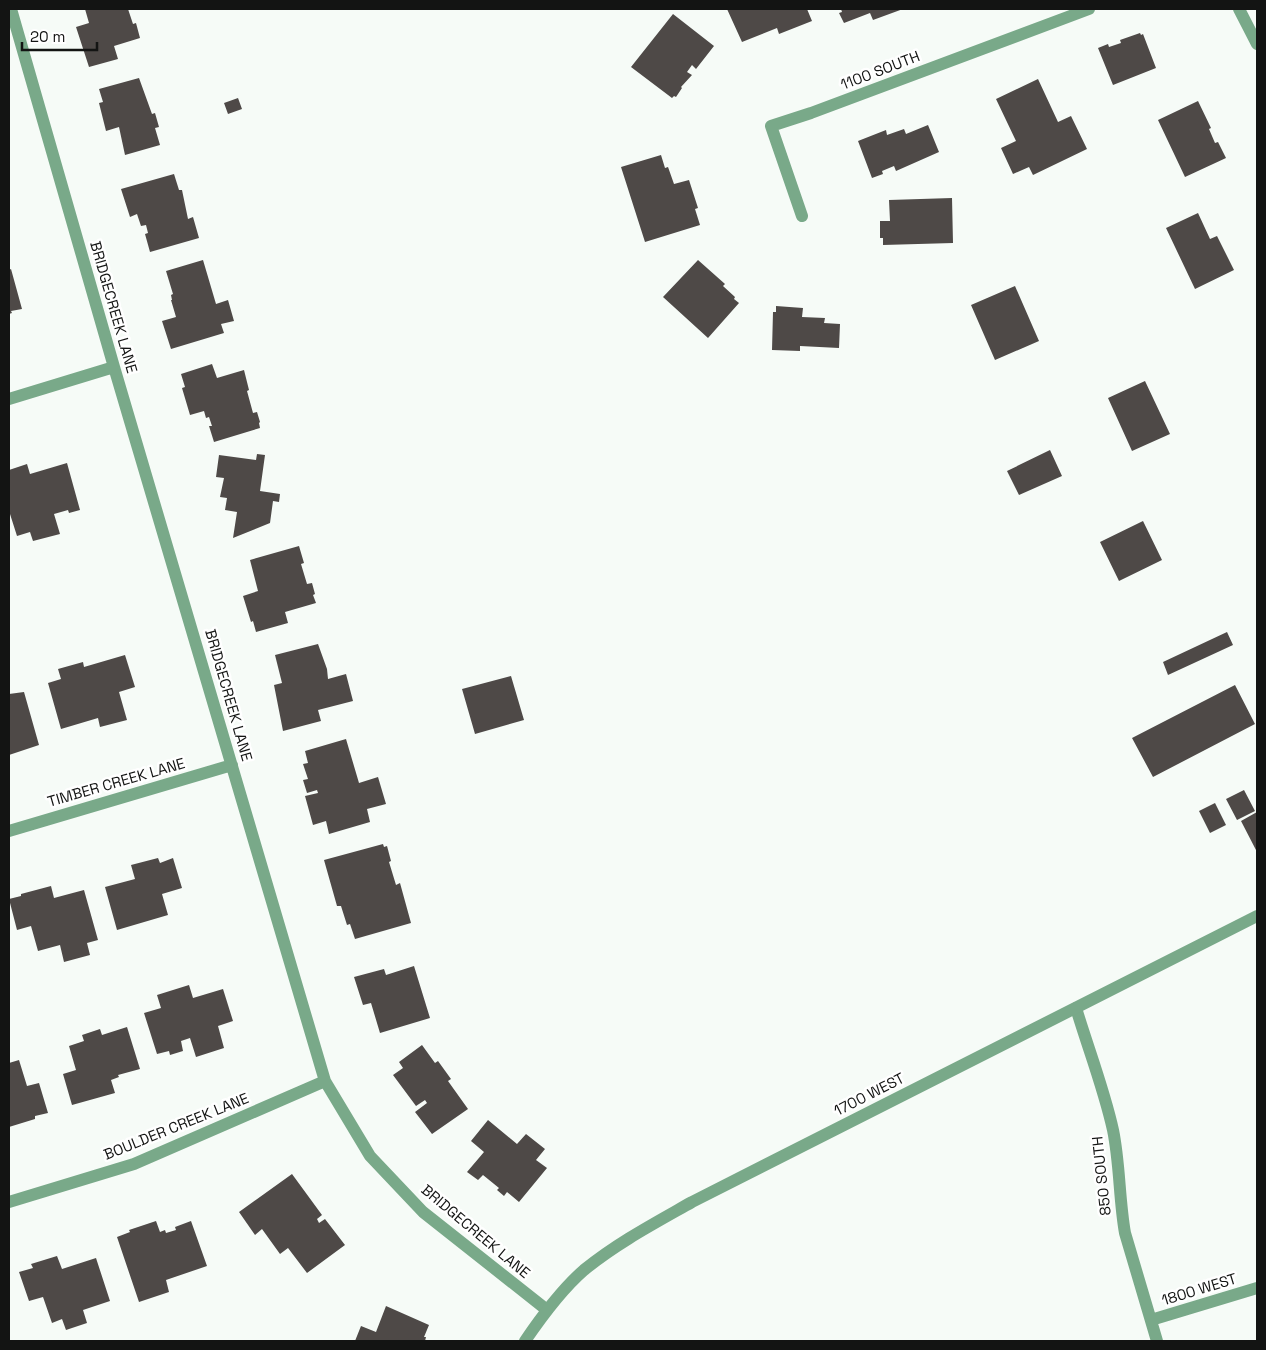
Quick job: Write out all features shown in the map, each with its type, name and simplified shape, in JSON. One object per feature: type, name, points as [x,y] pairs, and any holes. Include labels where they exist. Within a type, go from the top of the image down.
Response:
[{"type":"street","name":"BRIDGECREEK LANE","points":[[11,9],[114,367],[325,1081],[370,1156],[423,1212],[547,1310]]},
{"type":"street","name":"1100 SOUTH","points":[[802,216],[771,126],[821,110],[1089,9]]},
{"type":"street","points":[[1240,9],[1257,44]]},
{"type":"street","points":[[9,398],[114,367]]},
{"type":"street","name":"TIMBER CREEK LANE","points":[[9,831],[232,765]]},
{"type":"street","name":"1700 WEST","points":[[525,1341],[547,1310],[583,1271],[621,1242],[692,1202],[1257,916]]},
{"type":"street","name":"850 SOUTH","points":[[1076,1008],[1113,1128],[1125,1233],[1157,1341]]},
{"type":"street","name":"BOULDER CREEK LANE","points":[[9,1202],[134,1164],[325,1081]]},
{"type":"street","name":"1800 WEST","points":[[1151,1320],[1257,1288]]},
{"type":"building","points":[[85,9],[128,9],[133,24],[136,23],[140,38],[114,46],[118,59],[89,67],[76,27],[89,23]]},
{"type":"building","points":[[727,9],[807,9],[812,21],[779,34],[777,28],[742,42]]},
{"type":"building","points":[[841,9],[903,9],[873,20],[870,13],[844,23],[839,13],[842,12]]},
{"type":"building","points":[[673,14],[714,46],[696,69],[692,65],[687,72],[692,75],[681,87],[676,97],[672,98],[631,67]]},
{"type":"building","points":[[1140,33],[1141,35],[1143,34],[1156,68],[1113,85],[1098,48],[1108,44],[1109,47],[1121,43],[1120,40]]},
{"type":"building","points":[[139,78],[152,114],[155,113],[159,127],[155,128],[160,145],[125,155],[119,127],[106,131],[99,103],[103,102],[99,89]]},
{"type":"building","points":[[1038,79],[1058,122],[1071,116],[1087,149],[1033,175],[1029,167],[1013,174],[1001,148],[1016,141],[996,99]]},
{"type":"building","points":[[238,98],[242,109],[228,114],[224,103]]},
{"type":"building","points":[[1198,101],[1211,128],[1209,129],[1215,143],[1218,142],[1226,158],[1185,177],[1158,120]]},
{"type":"building","points":[[928,125],[939,152],[896,171],[894,166],[882,171],[883,174],[872,178],[858,141],[886,130],[887,135],[904,129],[906,134]]},
{"type":"building","points":[[661,155],[665,168],[668,167],[674,184],[689,180],[698,208],[695,209],[700,225],[645,242],[621,167]]},
{"type":"building","points":[[174,174],[179,190],[182,190],[188,219],[193,217],[199,238],[150,252],[145,234],[148,233],[146,225],[141,226],[137,214],[130,217],[121,189]]},
{"type":"building","points":[[952,198],[953,243],[883,245],[883,238],[880,238],[880,221],[890,221],[889,200]]},
{"type":"building","points":[[1198,213],[1210,239],[1217,236],[1234,270],[1195,289],[1166,228]]},
{"type":"building","points":[[203,260],[216,304],[228,300],[234,321],[221,324],[224,333],[171,349],[162,321],[176,317],[171,300],[171,295],[173,294],[166,271]]},
{"type":"building","points":[[698,260],[725,284],[723,286],[739,303],[708,338],[663,297]]},
{"type":"building","points":[[11,269],[22,309],[11,311],[12,313],[9,314],[9,270]]},
{"type":"building","points":[[1015,286],[1039,341],[995,360],[971,305]]},
{"type":"building","points":[[776,306],[803,308],[802,317],[825,318],[824,323],[840,324],[839,348],[800,346],[800,351],[772,350],[773,312],[776,312]]},
{"type":"building","points":[[212,364],[217,378],[244,370],[253,413],[257,412],[260,428],[214,442],[209,426],[212,426],[209,417],[206,418],[204,411],[190,415],[182,388],[185,387],[181,374]]},
{"type":"building","points":[[1145,381],[1170,434],[1132,451],[1108,398]]},
{"type":"building","points":[[1050,450],[1062,476],[1019,495],[1007,471]]},
{"type":"building","points":[[257,454],[265,455],[260,491],[280,494],[279,502],[273,501],[270,523],[233,538],[237,512],[225,510],[227,498],[220,497],[224,478],[216,477],[219,455],[256,460]]},
{"type":"building","points":[[67,463],[80,510],[69,513],[68,510],[54,514],[60,534],[33,541],[30,532],[17,536],[9,514],[9,470],[27,464],[30,474]]},
{"type":"building","points":[[1143,521],[1162,560],[1119,581],[1100,542]]},
{"type":"building","points":[[299,546],[304,563],[301,564],[307,584],[312,583],[316,603],[285,612],[288,623],[256,632],[243,596],[258,591],[250,560]]},
{"type":"building","points":[[1227,632],[1233,645],[1168,675],[1163,662]]},
{"type":"building","points":[[318,644],[327,669],[328,679],[346,674],[353,701],[318,710],[321,721],[283,731],[274,685],[282,683],[275,655]]},
{"type":"building","points":[[125,655],[135,687],[119,692],[127,720],[100,727],[98,718],[61,729],[48,683],[61,679],[58,669],[83,662],[84,667]]},
{"type":"building","points":[[511,676],[524,720],[475,734],[462,689]]},
{"type":"building","points":[[1235,685],[1255,724],[1153,777],[1132,738]]},
{"type":"building","points":[[24,692],[39,745],[9,755],[9,694]]},
{"type":"building","points":[[346,739],[359,783],[378,777],[386,804],[367,809],[370,822],[329,834],[326,821],[313,825],[305,796],[318,793],[317,790],[307,793],[303,780],[308,779],[303,764],[308,763],[305,751]]},
{"type":"building","points":[[1244,790],[1255,811],[1237,820],[1226,799]]},
{"type":"building","points":[[1215,803],[1226,825],[1210,833],[1199,811]]},
{"type":"building","points":[[1257,812],[1257,852],[1241,821]]},
{"type":"building","points":[[383,844],[384,847],[387,846],[391,861],[389,862],[396,885],[400,883],[411,923],[355,939],[350,924],[347,925],[341,906],[337,906],[324,860]]},
{"type":"building","points":[[158,858],[160,863],[173,858],[182,888],[162,894],[168,915],[117,930],[105,887],[135,879],[131,865]]},
{"type":"building","points":[[51,886],[54,898],[84,890],[98,940],[87,943],[90,955],[64,962],[60,945],[38,951],[31,926],[17,930],[9,899]]},
{"type":"building","points":[[414,966],[430,1018],[380,1033],[371,1003],[363,1005],[354,977],[384,969],[386,975]]},
{"type":"building","points":[[189,985],[193,998],[223,989],[233,1021],[218,1026],[224,1048],[196,1057],[190,1038],[181,1041],[183,1051],[170,1055],[169,1051],[157,1054],[144,1013],[161,1008],[157,995]]},
{"type":"building","points":[[127,1027],[140,1069],[118,1075],[119,1077],[111,1080],[115,1093],[72,1105],[63,1074],[76,1070],[69,1046],[84,1041],[82,1035],[100,1029],[102,1035]]},
{"type":"building","points":[[422,1045],[435,1063],[438,1061],[451,1079],[448,1081],[468,1109],[432,1134],[415,1112],[427,1103],[425,1100],[416,1106],[393,1075],[403,1068],[399,1062]]},
{"type":"building","points":[[19,1060],[27,1086],[39,1083],[48,1113],[35,1116],[35,1119],[9,1127],[9,1063]]},
{"type":"building","points":[[488,1120],[517,1144],[526,1134],[545,1149],[536,1160],[547,1168],[519,1202],[507,1192],[504,1196],[497,1190],[499,1188],[483,1175],[478,1180],[467,1172],[484,1152],[471,1141]]},
{"type":"building","points":[[292,1174],[322,1215],[317,1219],[319,1223],[325,1219],[345,1245],[307,1273],[288,1248],[280,1254],[262,1229],[255,1235],[239,1212]]},
{"type":"building","points":[[156,1221],[160,1232],[165,1230],[166,1233],[176,1230],[175,1227],[191,1221],[207,1266],[166,1280],[169,1292],[139,1302],[117,1237],[130,1232],[129,1230]]},
{"type":"building","points":[[57,1256],[62,1269],[96,1258],[110,1301],[83,1310],[87,1323],[66,1330],[62,1319],[52,1323],[43,1297],[29,1301],[19,1272],[33,1268],[31,1264]]},
{"type":"building","points":[[386,1306],[429,1325],[424,1337],[426,1337],[425,1341],[355,1341],[361,1326],[376,1332]]}]
